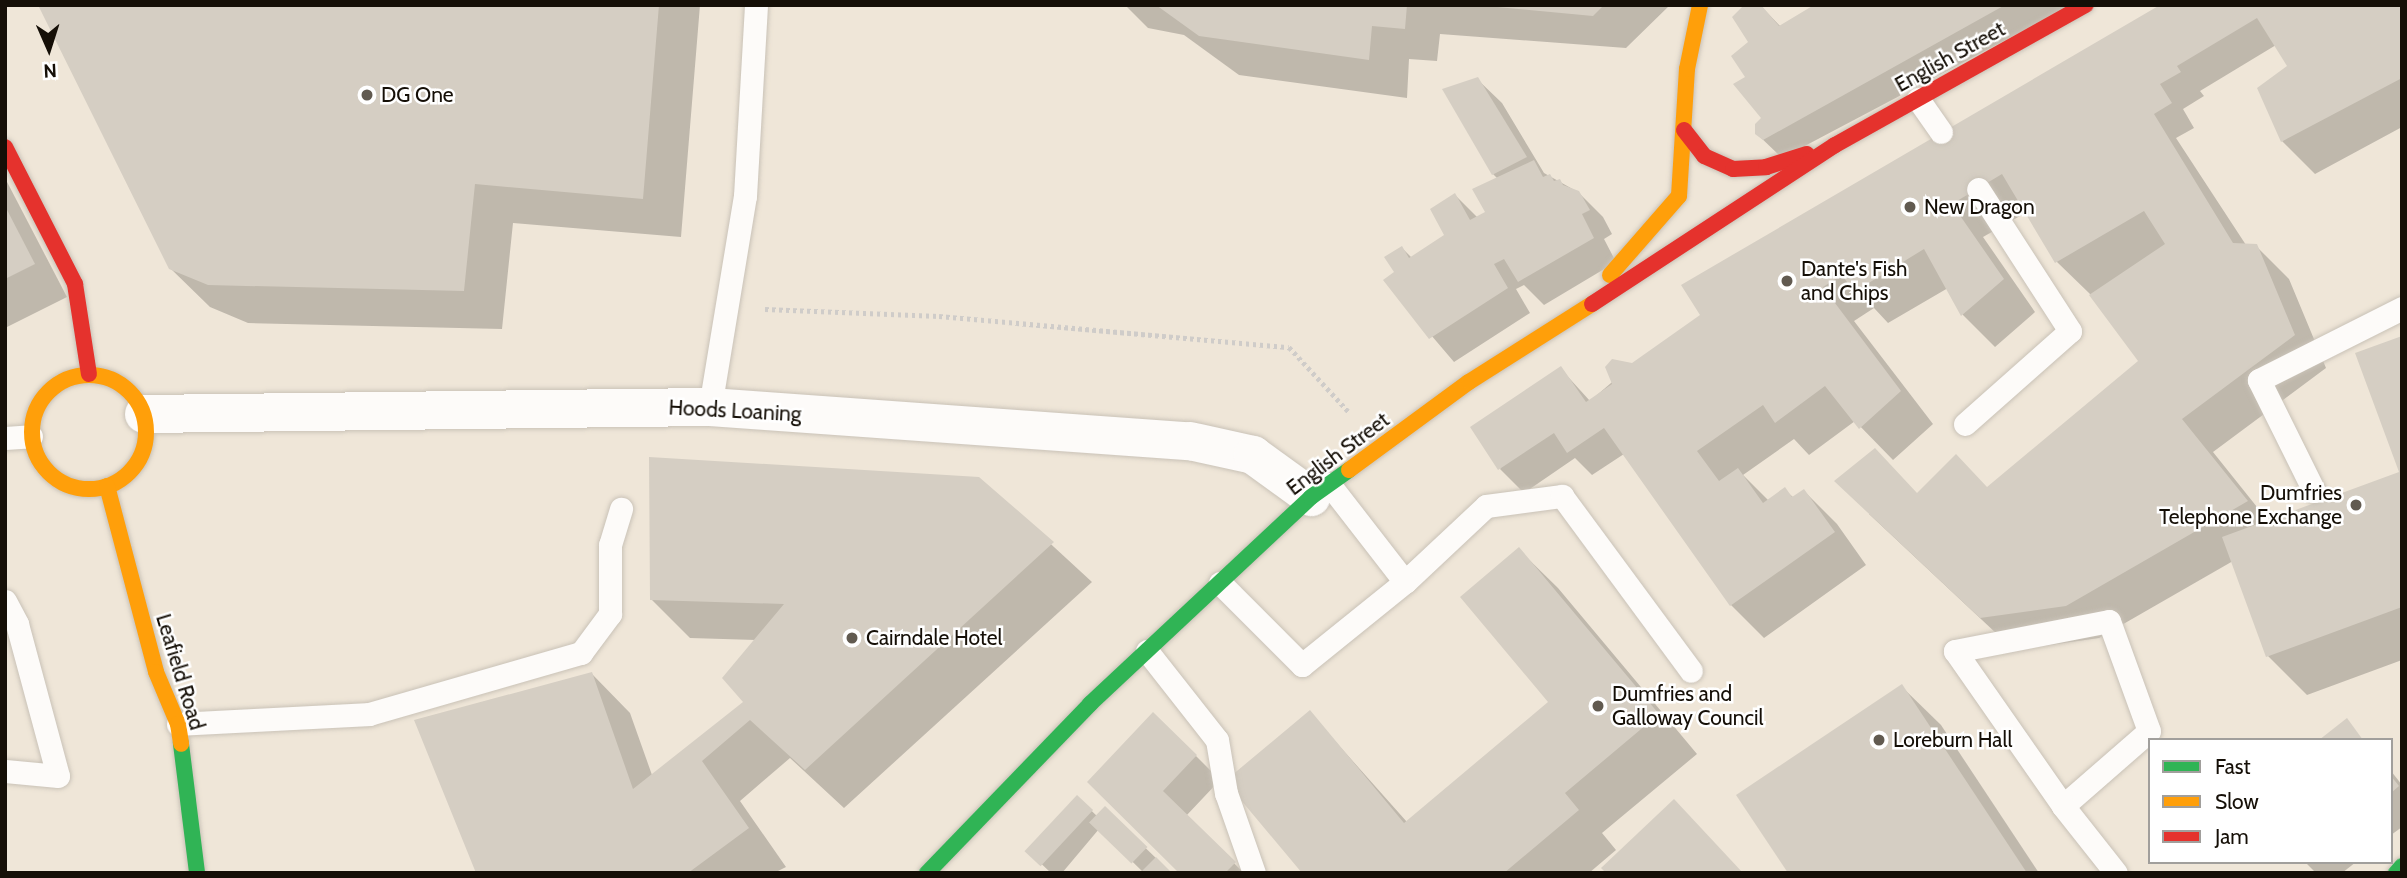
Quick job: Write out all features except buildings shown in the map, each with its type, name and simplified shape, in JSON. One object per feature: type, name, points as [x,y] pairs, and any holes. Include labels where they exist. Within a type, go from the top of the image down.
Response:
[{"type":"main road","points":[[1579,311],[1679,196],[1687,69],[1700,5]]},
{"type":"main road","name":"English Street","points":[[927,873],[1147,650],[1320,490],[1469,382],[1742,209],[1835,145],[2085,5]]},
{"type":"main road","name":"English Street","points":[[1684,130],[1704,156],[1733,169],[1766,167],[1835,145]]},
{"type":"main road","points":[[5,147],[75,284],[89,374]]},
{"type":"main road","points":[[89,374],[123,385],[144,414],[145,440],[136,465],[107,486],[90,490],[57,480],[43,468],[31,436],[41,399],[54,386],[89,374]]},
{"type":"main road","name":"Leafield Road","points":[[107,486],[156,672],[178,724],[197,873]]},
{"type":"main road","points":[[2396,873],[2402,866]]},
{"type":"street","name":"Hoods Loaning","points":[[144,414],[710,407],[1190,441],[1253,454],[1320,490]]},
{"type":"lane","points":[[710,407],[746,196],[756,5]]},
{"type":"lane","points":[[1918,99],[1941,132]]},
{"type":"lane","points":[[1965,424],[2070,331],[1978,188]]},
{"type":"lane","points":[[2314,491],[2259,380],[2402,308]]},
{"type":"lane","points":[[5,438],[31,436]]},
{"type":"lane","points":[[1320,490],[1405,582]]},
{"type":"lane","points":[[1220,583],[1302,665],[1405,582],[1486,506],[1562,496],[1691,671]]},
{"type":"lane","points":[[178,724],[369,714],[581,653],[610,614],[610,545],[621,509]]},
{"type":"lane","points":[[5,601],[27,658],[58,776],[5,771]]},
{"type":"lane","points":[[2063,806],[2149,731],[2109,621],[1955,651],[2063,806],[2116,873]]},
{"type":"lane","points":[[1147,650],[1217,740],[1226,793],[1254,873]]},
{"type":"path","points":[[725,308],[939,316],[1289,347],[1382,447]]},
{"type":"traffic: fast","points":[[927,873],[1090,704],[1311,497],[1349,470]]},
{"type":"traffic: fast","points":[[181,744],[197,873]]},
{"type":"traffic: fast","points":[[2396,873],[2402,866]]},
{"type":"traffic: slow","points":[[1610,275],[1679,196],[1687,69],[1700,5]]},
{"type":"traffic: slow","points":[[1349,470],[1469,382],[1592,304]]},
{"type":"traffic: slow","points":[[89,375],[111,379],[130,391],[142,410],[146,432],[142,454],[130,473],[111,485],[89,489],[67,485],[48,473],[36,454],[32,432],[36,410],[48,391],[67,379],[89,375]]},
{"type":"traffic: slow","points":[[107,486],[156,672],[178,724],[181,744]]},
{"type":"traffic: jam","points":[[1592,304],[1835,145],[2085,5]]},
{"type":"traffic: jam","points":[[1684,130],[1704,156],[1733,169],[1766,167],[1807,154]]},
{"type":"traffic: jam","points":[[5,147],[75,284],[89,374]]},
{"type":"place","name":"DG One","points":[[367,95]]},
{"type":"place","name":"New Dragon","points":[[1910,207]]},
{"type":"place","name":"Dante's Fish and Chips","points":[[1787,281]]},
{"type":"place","name":"Dumfries Telephone Exchange","points":[[2356,505]]},
{"type":"place","name":"Cairndale Hotel","points":[[852,638]]},
{"type":"place","name":"Dumfries and Galloway Council","points":[[1598,706]]},
{"type":"place","name":"Loreburn Hall","points":[[1879,740]]}]
